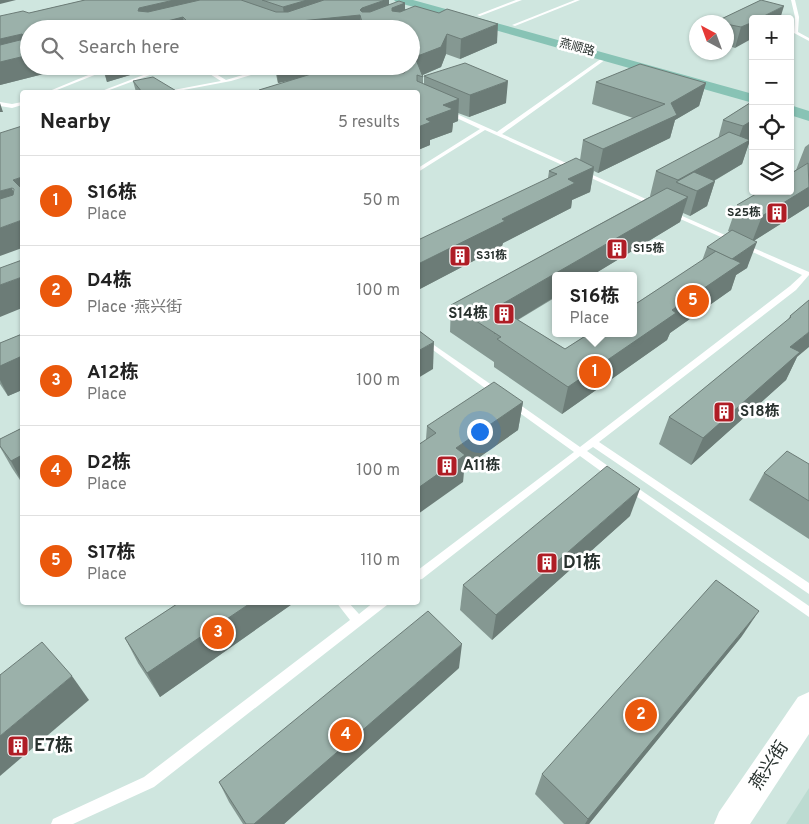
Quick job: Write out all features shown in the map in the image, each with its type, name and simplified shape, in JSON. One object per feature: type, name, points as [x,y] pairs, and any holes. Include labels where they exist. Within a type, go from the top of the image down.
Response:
[{"type":"main road","name":"燕顺路","points":[[400,0],[427,9],[607,57],[749,99]]},
{"type":"main road","name":"燕顺路","points":[[427,9],[479,15],[749,90]]},
{"type":"main road","points":[[794,103],[809,107]]},
{"type":"main road","points":[[794,111],[809,116]]},
{"type":"street","name":"燕兴街","points":[[731,824],[809,707]]},
{"type":"lane","points":[[479,15],[520,0]]},
{"type":"lane","points":[[514,25],[578,0]]},
{"type":"lane","points":[[793,0],[796,33],[809,40]]},
{"type":"lane","points":[[498,134],[607,57]]},
{"type":"lane","points":[[54,90],[92,75]]},
{"type":"lane","points":[[106,90],[147,75]]},
{"type":"lane","points":[[215,75],[225,81]]},
{"type":"lane","points":[[178,90],[247,75]]},
{"type":"lane","points":[[0,104],[12,106],[20,104]]},
{"type":"lane","points":[[420,574],[793,288],[806,274],[443,110]]},
{"type":"lane","points":[[420,169],[485,128]]},
{"type":"lane","points":[[420,337],[809,612]]},
{"type":"lane","points":[[593,442],[809,589]]},
{"type":"lane","points":[[344,605],[358,621]]},
{"type":"lane","points":[[58,824],[149,782],[379,605]]},
{"type":"shaded area","points":[[809,788],[809,824],[786,824]]},
{"type":"building","points":[[85,0],[174,0],[139,8],[138,11],[148,12],[200,0],[241,0],[276,12],[288,12],[324,0],[385,0],[360,10],[362,12],[370,12],[399,1],[405,3],[392,8],[392,11],[400,12],[415,6],[439,13],[447,9],[498,24],[461,39],[447,34],[441,47],[420,55],[420,20],[361,20],[360,15],[310,20],[186,20],[183,17],[171,20],[20,20],[20,34],[0,39],[0,16],[23,11],[29,13]]},
{"type":"building","points":[[262,0],[307,0],[283,7]]},
{"type":"building","points":[[761,0],[784,6],[766,15],[749,15],[749,24],[741,27],[734,26],[734,15],[730,15]]},
{"type":"building","points":[[20,40],[20,57],[0,62],[0,45]]},
{"type":"building","points":[[465,63],[508,81],[470,95],[424,76]]},
{"type":"building","points":[[640,64],[706,83],[671,103],[677,115],[603,149],[583,140],[665,104],[596,82]]},
{"type":"building","points":[[308,75],[417,75],[417,81],[459,99],[443,105],[453,109],[426,119],[431,122],[420,126],[420,90],[259,90]]},
{"type":"building","points":[[153,77],[175,90],[140,90],[133,81]]},
{"type":"building","points":[[749,104],[749,122],[743,126],[723,120]]},
{"type":"building","points":[[20,127],[20,178],[13,180],[20,187],[20,221],[0,228],[0,199],[13,195],[14,189],[0,191],[0,133]]},
{"type":"building","points":[[729,132],[749,140],[678,180],[656,171]]},
{"type":"building","points":[[576,158],[594,167],[568,179],[575,183],[502,219],[505,221],[420,263],[420,239],[557,174],[549,171]]},
{"type":"building","points":[[808,163],[809,187],[762,216],[737,205],[754,195],[794,195],[794,172]]},
{"type":"building","points":[[694,172],[715,181],[697,191],[676,182]]},
{"type":"building","points":[[667,188],[688,197],[558,272],[552,272],[552,275],[497,307],[565,349],[584,337],[637,337],[637,303],[716,251],[741,263],[672,310],[676,313],[568,387],[497,339],[501,337],[451,305]]},
{"type":"building","points":[[732,230],[757,242],[732,259],[707,247]]},
{"type":"building","points":[[20,261],[20,278],[0,285],[0,268]]},
{"type":"building","points":[[809,300],[809,332],[790,347],[800,352],[703,438],[669,417],[791,317]]},
{"type":"building","points":[[420,332],[434,342],[420,350]]},
{"type":"building","points":[[20,335],[20,357],[0,366],[0,343]]},
{"type":"building","points":[[494,382],[523,402],[456,448],[465,455],[420,487],[420,444],[436,433],[427,426]]},
{"type":"building","points":[[20,429],[20,456],[11,461],[0,446],[0,439]]},
{"type":"building","points":[[787,451],[809,464],[809,501],[764,473]]},
{"type":"building","points":[[607,466],[640,489],[496,615],[463,585]]},
{"type":"building","points":[[716,580],[759,611],[588,819],[542,774]]},
{"type":"building","points":[[175,605],[248,605],[147,673],[125,638]]},
{"type":"building","points":[[428,611],[462,644],[254,824],[246,824],[219,782]]},
{"type":"building","points":[[42,642],[72,676],[0,736],[0,675]]},
{"type":"place","name":"S25栋","points":[[777,213]]},
{"type":"place","name":"S15栋","points":[[617,249]]},
{"type":"place","name":"S31栋","points":[[460,256]]},
{"type":"place","name":"S17栋","points":[[693,301]]},
{"type":"place","name":"S14栋","points":[[504,314]]},
{"type":"place","name":"S16栋","points":[[595,372]]},
{"type":"place","name":"S18栋","points":[[724,412]]},
{"type":"place","name":"A11栋","points":[[447,466]]},
{"type":"place","name":"D1栋","points":[[547,563]]},
{"type":"place","name":"A12栋","points":[[218,633]]},
{"type":"place","name":"D4栋","points":[[641,715]]},
{"type":"place","name":"D2栋","points":[[346,735]]},
{"type":"place","name":"E7栋","points":[[18,746]]}]
